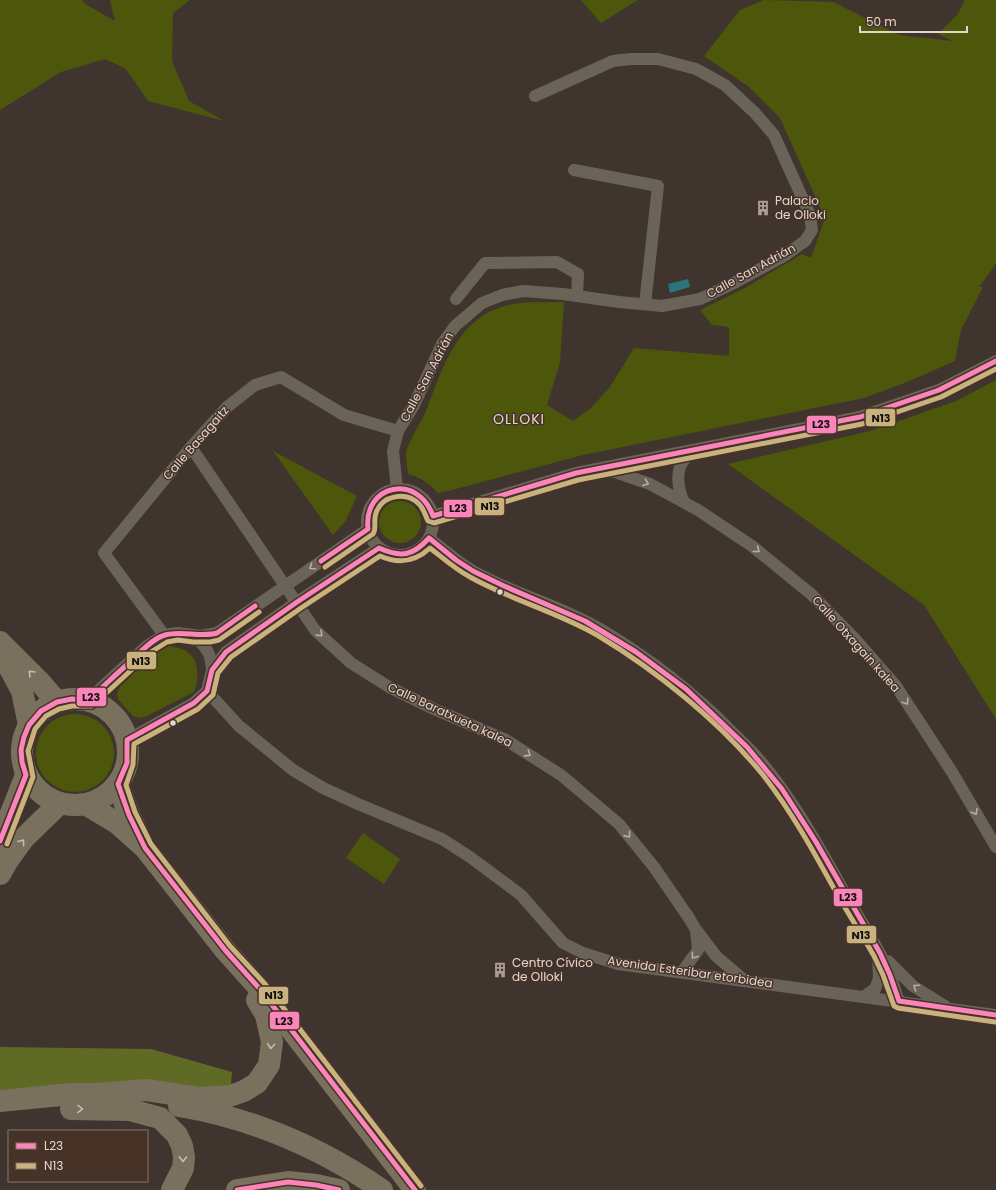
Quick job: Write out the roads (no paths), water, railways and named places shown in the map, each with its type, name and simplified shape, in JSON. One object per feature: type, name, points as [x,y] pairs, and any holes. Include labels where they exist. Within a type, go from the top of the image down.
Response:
[{"type":"highway","points":[[0,642],[39,681],[57,702]]},
{"type":"highway","points":[[0,650],[22,691],[29,725]]},
{"type":"highway","points":[[72,699],[88,700],[102,706],[113,715],[122,726],[127,740],[128,755],[125,771],[118,784],[109,794],[98,800],[87,805],[73,806],[59,804],[46,797],[34,787],[26,775],[22,762],[24,737],[29,725],[41,711],[57,702],[72,699]]},
{"type":"highway","points":[[0,841],[26,775]]},
{"type":"highway","points":[[118,784],[129,815],[145,848]]},
{"type":"highway","points":[[0,874],[24,838],[59,804]]},
{"type":"highway","points":[[87,805],[117,823],[145,848],[225,950],[259,988],[415,1190]]},
{"type":"highway","points":[[0,1102],[71,1094],[98,1094],[146,1090],[199,1098],[230,1096],[244,1091],[257,1083],[269,1065],[271,1050],[272,1042],[266,1015],[225,950]]},
{"type":"highway","points":[[98,1094],[195,1109],[251,1124],[308,1147],[358,1174],[382,1190]]},
{"type":"highway","points":[[0,1102],[20,1107],[130,1110],[160,1118],[177,1135],[182,1146],[184,1157],[183,1168],[172,1190]]},
{"type":"highway","points":[[237,1190],[288,1182],[316,1185],[339,1190]]},
{"type":"street","name":"Calle San Adrián","points":[[397,489],[393,451],[398,431],[414,405],[442,344],[455,326],[482,303],[502,295],[522,291],[662,306],[700,299],[734,283],[784,256],[805,241],[812,230],[810,216],[774,135],[755,113],[725,85],[696,69],[658,59],[613,61],[535,96]]},
{"type":"street","points":[[574,170],[658,186],[645,304]]},
{"type":"street","points":[[456,299],[485,263],[557,262],[578,274],[577,296]]},
{"type":"street","points":[[433,516],[576,473],[860,417],[938,390],[996,361]]},
{"type":"street","name":"Calle Basagaitz","points":[[164,635],[104,554],[191,447],[227,407],[255,385],[281,378],[344,415],[398,431]]},
{"type":"street","name":"Calle Baratxueta kalea","points":[[191,447],[286,585],[315,630],[351,663],[389,687],[434,709],[506,740],[561,775],[619,824],[654,867],[696,930],[716,956],[745,981]]},
{"type":"street","points":[[684,502],[679,492],[679,472],[683,460],[693,450]]},
{"type":"street","name":"Calle Otxagain kalea","points":[[595,469],[615,472],[650,484],[698,510],[752,546],[811,594],[855,639],[900,692],[952,772],[996,848]]},
{"type":"street","points":[[397,489],[407,489],[416,492],[424,498],[433,516],[433,527],[429,538],[422,547],[412,553],[401,555],[390,553],[380,548],[372,540],[368,529],[367,518],[370,507],[377,498],[386,492],[397,489]]},
{"type":"street","points":[[88,700],[147,646],[164,635],[178,633],[210,635],[217,633],[368,529]]},
{"type":"street","points":[[429,538],[472,571],[563,610],[623,642],[664,671],[709,708],[756,756],[789,800],[824,855],[878,949],[890,973],[898,1001]]},
{"type":"street","points":[[212,670],[226,652],[297,602],[380,548]]},
{"type":"street","points":[[127,740],[194,703],[207,691],[212,670],[212,658],[209,652],[193,635]]},
{"type":"street","name":"Avenida Esteribar etorbidea","points":[[207,691],[239,726],[293,770],[322,788],[442,839],[470,857],[520,895],[563,943],[583,953],[618,964],[996,1015]]},
{"type":"street","name":"Calle Baratxueta kalea","points":[[682,972],[698,950],[696,930]]},
{"type":"street","points":[[863,997],[875,989],[879,978],[878,949]]},
{"type":"street","points":[[878,949],[897,971],[913,986],[948,1009]]},
{"type":"water","points":[[688,279],[690,287],[670,293],[668,284]]},
{"type":"place","name":"Palacio de Olloki","points":[[763,208]]},
{"type":"place","name":"Centro Cívico de Olloki","points":[[500,970]]},
{"type":"district","name":"OLLOKI","points":[[519,419]]}]
